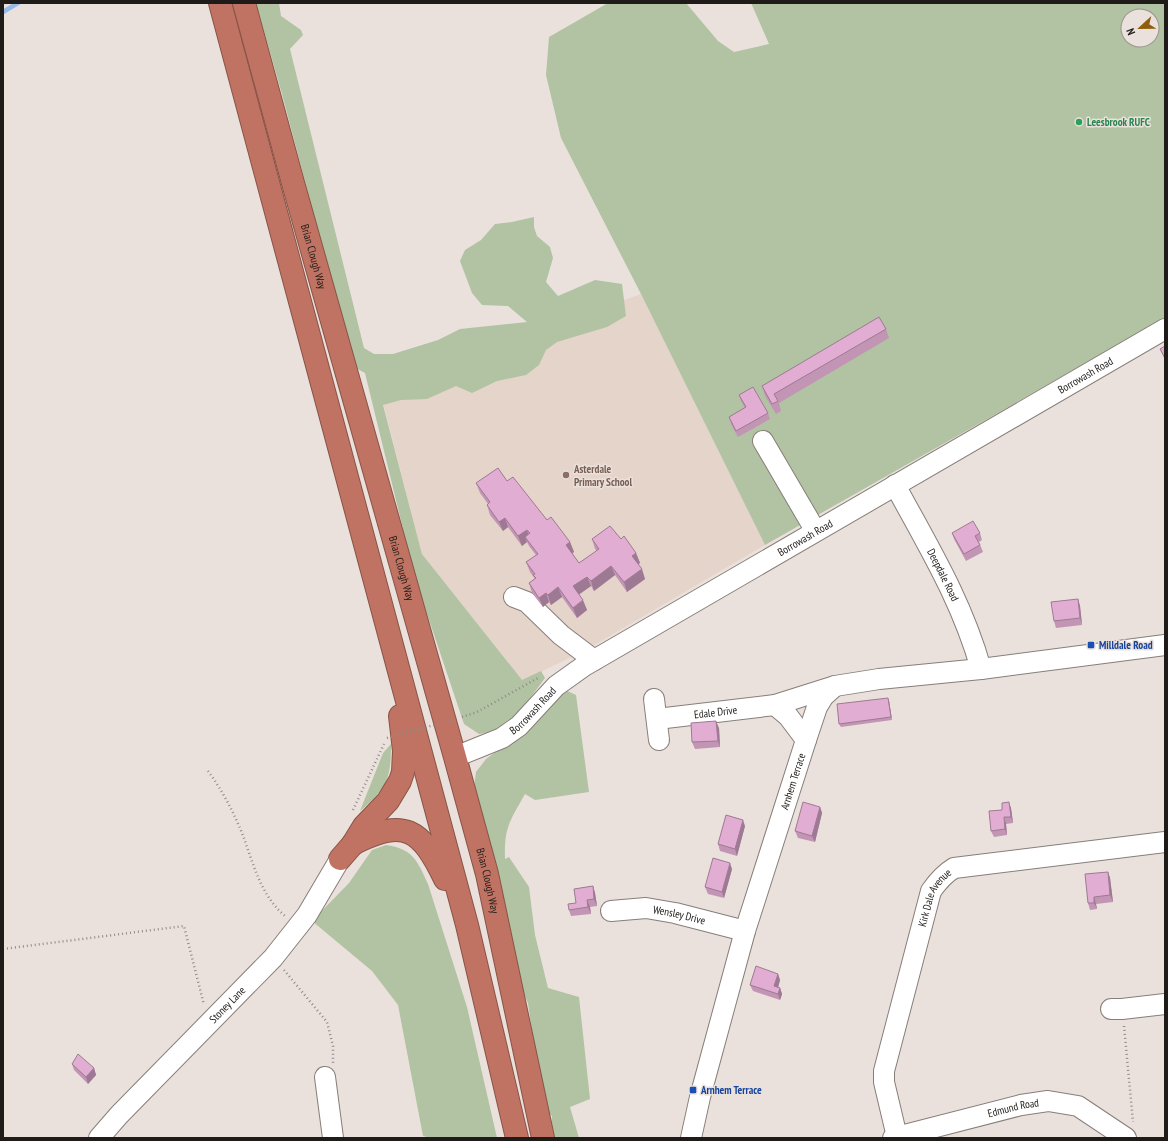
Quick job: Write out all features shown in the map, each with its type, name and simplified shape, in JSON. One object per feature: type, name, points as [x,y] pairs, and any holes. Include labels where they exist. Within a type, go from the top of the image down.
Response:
[{"type":"highway","points":[[220,3],[467,925],[517,1138]]},
{"type":"highway","name":"Brian Clough Way","points":[[244,3],[331,321],[456,757],[487,874],[542,1138]]},
{"type":"highway","points":[[347,852],[364,826],[395,791],[400,781],[404,762],[398,702],[374,578]]},
{"type":"highway","points":[[347,852],[373,834],[389,830],[402,830],[416,836],[429,848],[436,860],[467,925]]},
{"type":"street","name":"Borrowash Road","points":[[456,757],[502,738],[519,726],[556,686],[594,660],[815,530],[1165,329]]},
{"type":"street","points":[[763,441],[815,530]]},
{"type":"street","name":"Deepdale Road","points":[[895,485],[958,601],[972,635],[981,668]]},
{"type":"street","points":[[514,597],[527,602],[561,635],[594,660]]},
{"type":"street","points":[[835,686],[879,679],[1165,646]]},
{"type":"street","name":"Edale Drive","points":[[657,719],[775,705],[835,686]]},
{"type":"street","name":"Arnhem Terrace","points":[[691,1138],[700,1097],[745,931],[817,707],[822,697],[835,686]]},
{"type":"street","points":[[654,699],[659,740]]},
{"type":"street","points":[[775,705],[788,716],[806,740]]},
{"type":"street","name":"Kirk Dale Avenue","points":[[895,1138],[884,1082],[884,1071],[931,891],[944,874],[954,868],[1165,842]]},
{"type":"street","name":"Stoney Lane","points":[[99,1138],[119,1115],[209,1025],[273,958],[308,915],[347,852]]},
{"type":"street","name":"Wensley Drive","points":[[611,911],[646,908],[675,913],[745,931]]},
{"type":"street","points":[[1117,1009],[1165,1004]]},
{"type":"street","points":[[325,1077],[333,1138]]},
{"type":"street","name":"Edmund Road","points":[[895,1138],[1021,1105],[1048,1101],[1078,1106],[1129,1130]]},
{"type":"path","points":[[354,805],[387,738],[477,712],[544,675]]},
{"type":"path","points":[[208,771],[230,805],[255,872],[270,899],[283,915],[298,926]]},
{"type":"path","points":[[3,949],[184,926],[209,1025]]},
{"type":"path","points":[[273,958],[304,992],[327,1022],[333,1046],[332,1065],[325,1077]]},
{"type":"path","points":[[1117,1009],[1129,1130]]},
{"type":"shaded area","name":"Asterdale Primary School","points":[[641,294],[765,545],[586,650],[522,681],[422,554],[380,391]]},
{"type":"green space","points":[[256,3],[279,3],[281,16],[301,30],[303,35],[290,49],[364,348],[374,354],[393,354],[438,340],[460,329],[527,322],[508,306],[482,305],[472,293],[460,261],[465,250],[481,240],[495,224],[534,217],[534,227],[537,236],[550,247],[553,258],[546,282],[558,296],[595,280],[622,284],[626,316],[607,327],[557,342],[546,350],[539,365],[526,375],[497,381],[472,393],[456,386],[427,399],[401,400],[383,405],[422,554],[522,680],[541,671],[545,678],[525,705],[509,721],[490,731],[479,734],[464,724],[415,578],[365,373],[354,367],[282,94]]},
{"type":"green space","points":[[608,3],[686,3],[718,41],[734,52],[769,44],[751,3],[1165,3],[1165,318],[765,545],[641,294],[561,138],[546,75],[549,37]]},
{"type":"green space","points":[[561,688],[576,695],[589,792],[535,800],[525,794],[515,811],[507,831],[505,859],[509,857],[529,887],[535,935],[548,988],[579,997],[590,1099],[570,1107],[579,1138],[550,1138],[552,1116],[543,1109],[528,1003],[516,977],[510,926],[499,898],[474,787],[476,772],[486,759],[531,726]]},
{"type":"green space","points":[[391,744],[390,766],[386,782],[376,796],[360,811],[383,753]]},
{"type":"green space","points":[[386,845],[402,849],[413,857],[421,868],[428,884],[467,1007],[497,1138],[431,1138],[423,1136],[398,1005],[372,971],[312,921],[349,883],[372,850]]},
{"type":"building","points":[[879,317],[886,329],[774,394],[778,401],[772,404],[762,386]]},
{"type":"building","points":[[1165,346],[1165,358],[1160,349]]},
{"type":"building","points":[[753,387],[768,413],[736,431],[729,417],[746,407],[739,395]]},
{"type":"building","points":[[498,468],[507,481],[513,477],[547,520],[551,517],[570,542],[566,545],[579,563],[599,549],[592,539],[610,526],[621,539],[624,536],[636,553],[632,556],[642,569],[624,582],[611,566],[591,581],[587,577],[573,586],[583,600],[573,608],[558,587],[548,595],[546,593],[539,598],[529,583],[536,578],[533,575],[535,574],[526,562],[538,554],[525,537],[530,533],[527,530],[518,536],[505,518],[499,522],[487,505],[490,502],[476,483]]},
{"type":"building","points":[[973,521],[980,533],[975,536],[980,545],[964,554],[952,533]]},
{"type":"building","points":[[1078,599],[1080,618],[1054,621],[1051,602]]},
{"type":"building","points":[[888,698],[891,717],[839,724],[837,704]]},
{"type":"building","points":[[716,721],[718,741],[692,742],[691,723]]},
{"type":"building","points":[[803,802],[820,807],[812,836],[795,831]]},
{"type":"building","points":[[1009,802],[1011,817],[1004,817],[1005,829],[991,831],[989,811],[1002,810],[1002,803]]},
{"type":"building","points":[[726,815],[743,820],[735,849],[718,844]]},
{"type":"building","points":[[713,858],[730,863],[722,892],[705,887]]},
{"type":"building","points":[[1108,872],[1110,895],[1094,897],[1094,903],[1088,903],[1085,874]]},
{"type":"building","points":[[593,886],[594,899],[587,900],[588,907],[569,910],[568,904],[576,903],[574,889]]},
{"type":"building","points":[[756,966],[778,974],[774,986],[780,988],[778,994],[750,985]]},
{"type":"building","points":[[78,1054],[94,1068],[86,1077],[72,1064]]},
{"type":"waterway","points":[[3,12],[18,3]]},
{"type":"place","name":"Leesbrook RUFC","points":[[1079,122]]},
{"type":"place","name":"Asterdale Primary School","points":[[566,475]]},
{"type":"place","name":"Milldale Road","points":[[1091,645]]},
{"type":"place","name":"Arnhem Terrace","points":[[693,1090]]}]
